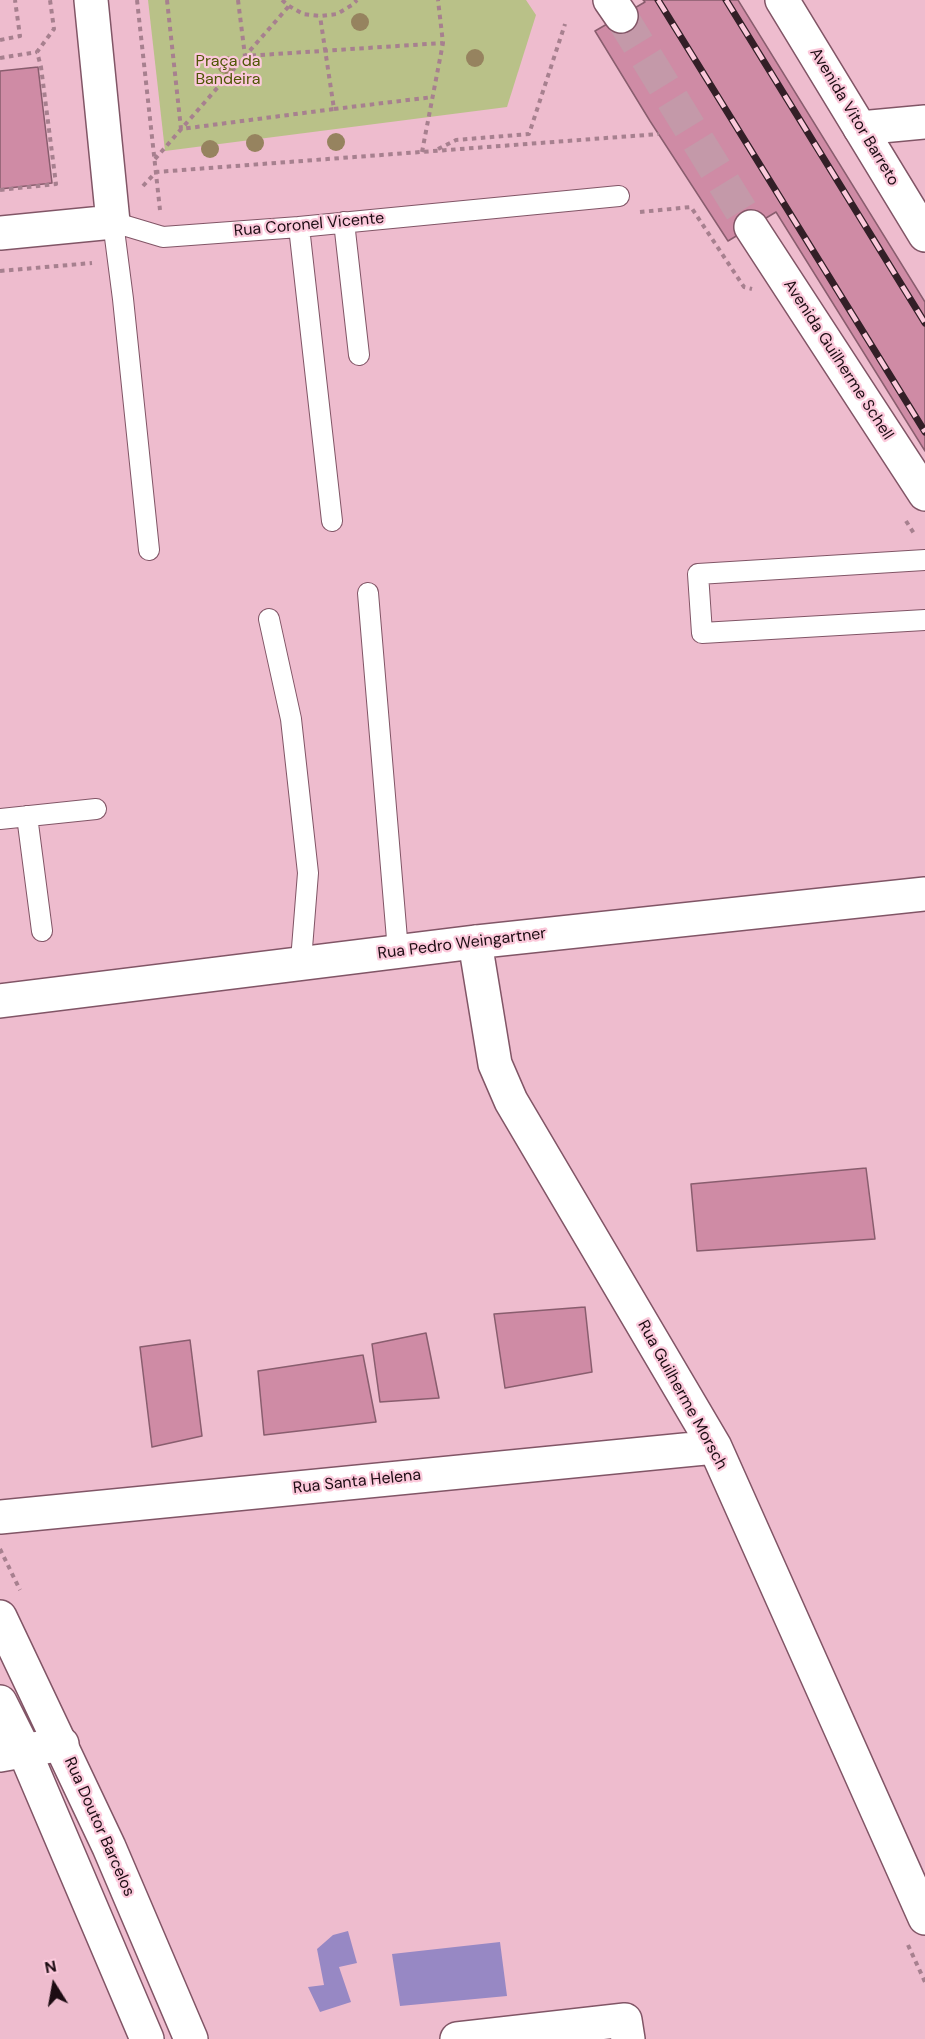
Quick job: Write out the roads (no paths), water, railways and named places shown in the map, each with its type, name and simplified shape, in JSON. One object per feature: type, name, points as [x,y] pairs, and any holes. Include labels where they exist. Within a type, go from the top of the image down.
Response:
[{"type":"street","points":[[91,0],[113,222]]},
{"type":"street","name":"Avenida Vitor Barreto","points":[[782,0],[925,235]]},
{"type":"street","points":[[860,128],[925,122]]},
{"type":"street","name":"Rua Coronel Vicente","points":[[0,233],[113,222]]},
{"type":"street","name":"Avenida Guilherme Schell","points":[[751,227],[925,494]]},
{"type":"street","name":"Rua Pedro Weingartner","points":[[0,1001],[475,942],[925,894]]},
{"type":"street","name":"Rua Guilherme Morsch","points":[[475,942],[495,1064],[511,1101],[715,1447],[915,1929]]},
{"type":"street","name":"Rua Santa Helena","points":[[0,1517],[715,1447]]},
{"type":"street","name":"Rua Doutor Barcelos","points":[[0,1617],[109,1847],[192,2039]]},
{"type":"street","points":[[0,1702],[12,1752],[147,2039]]},
{"type":"street","points":[[12,1752],[62,1744]]},
{"type":"street","points":[[457,2039],[625,2020],[627,2039]]},
{"type":"lane","name":"Rua Coronel Vicente","points":[[113,222],[163,237],[299,227],[620,196]]},
{"type":"lane","points":[[113,222],[148,550]]},
{"type":"lane","points":[[344,222],[359,355]]},
{"type":"lane","points":[[299,227],[332,521]]},
{"type":"lane","points":[[925,560],[698,574],[702,633],[925,620]]},
{"type":"lane","points":[[368,592],[398,951]]},
{"type":"lane","points":[[269,619],[291,718],[308,873],[302,948],[304,963]]},
{"type":"lane","points":[[0,819],[96,808]]},
{"type":"lane","points":[[27,816],[42,931]]},
{"type":"tunnel","points":[[621,16],[751,227]]},
{"type":"railway","points":[[658,0],[925,432]]},
{"type":"railway","points":[[726,0],[925,323]]},
{"type":"park label","name":"Praça da Bandeira","points":[[228,71]]}]
